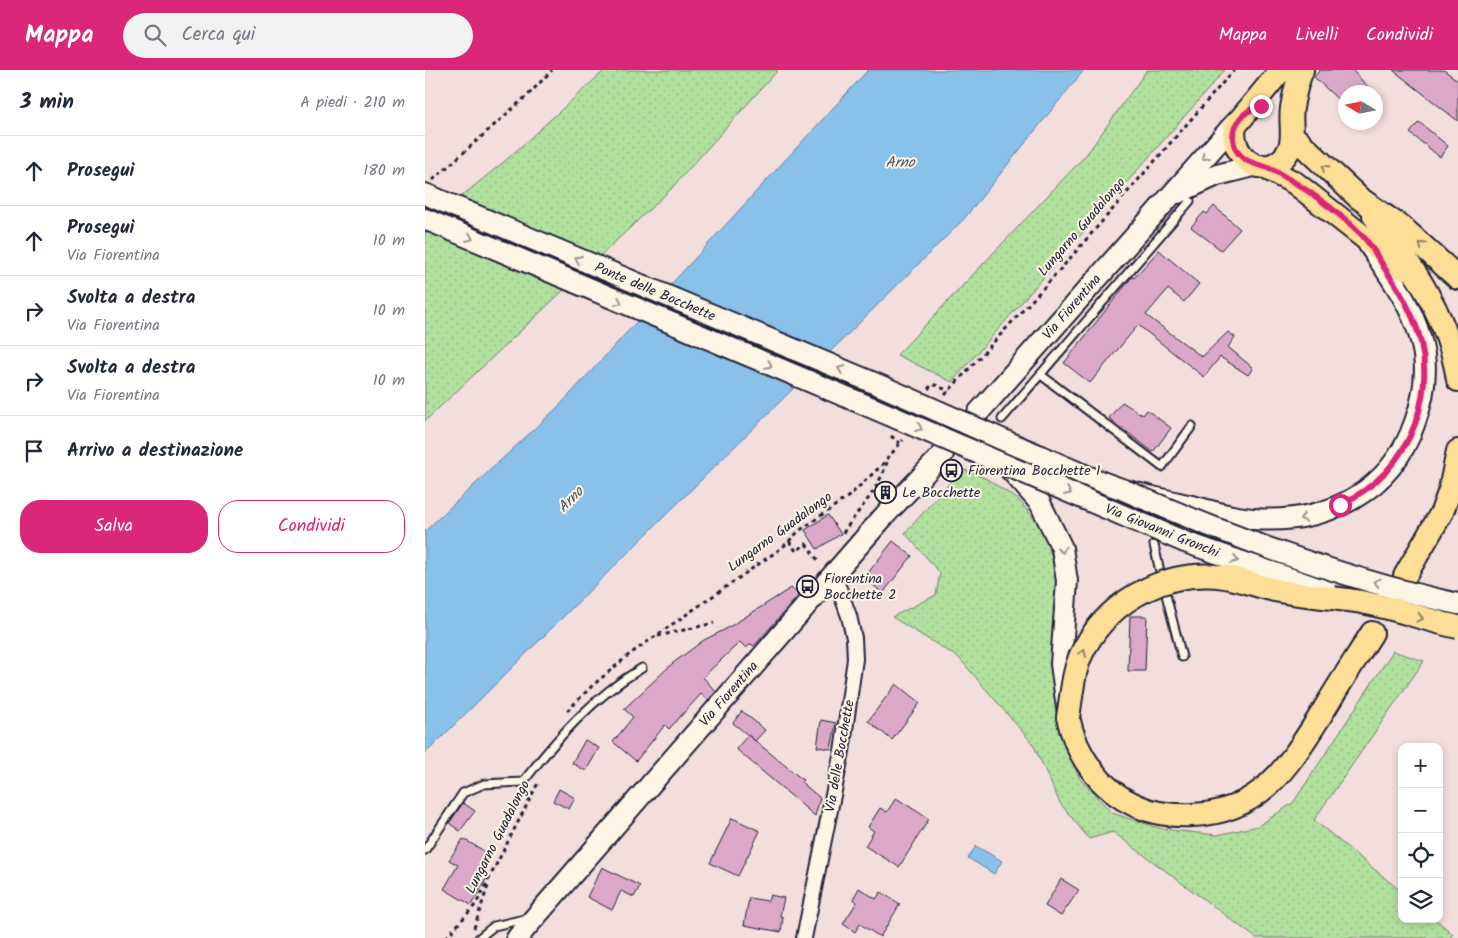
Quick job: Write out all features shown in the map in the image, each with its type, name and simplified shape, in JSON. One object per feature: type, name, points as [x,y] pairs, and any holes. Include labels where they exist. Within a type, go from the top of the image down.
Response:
[{"type":"main road","name":"Via Fiorentina","points":[[978,414],[1281,70]]},
{"type":"main road","name":"Via Fiorentina","points":[[1165,200],[1201,181],[1259,165],[1271,165],[1284,158],[1289,150],[1293,102],[1302,70]]},
{"type":"main road","points":[[1420,281],[1295,183],[1247,161],[1237,150],[1233,136],[1241,117],[1261,106],[1274,108],[1285,115],[1292,131],[1359,198],[1397,246],[1420,281],[1445,331],[1458,380]]},
{"type":"main road","name":"Ponte delle Bocchette","points":[[428,187],[886,388]]},
{"type":"main road","points":[[1359,198],[1404,229],[1458,278]]},
{"type":"main road","name":"Ponte delle Bocchette","points":[[425,219],[875,409]]},
{"type":"main road","points":[[1124,490],[1237,518],[1285,520],[1308,517],[1349,501],[1375,484],[1399,457],[1418,415],[1425,379],[1421,338],[1410,310],[1362,235]]},
{"type":"main road","name":"Via Giovanni Gronchi","points":[[886,388],[1187,518],[1262,546],[1391,587],[1458,604]]},
{"type":"main road","name":"Via Giovanni Gronchi","points":[[875,409],[1185,542],[1357,601],[1458,627]]},
{"type":"main road","points":[[1405,576],[1442,512],[1458,451]]},
{"type":"main road","name":"Via Fiorentina","points":[[517,938],[829,567],[943,454]]},
{"type":"main road","points":[[1007,466],[1040,503],[1062,548],[1067,581],[1061,664],[1068,717],[1076,743],[1083,758],[1101,782],[1119,796],[1140,807],[1162,814],[1196,815],[1228,811],[1265,788],[1285,768],[1372,633]]},
{"type":"main road","points":[[1068,717],[1076,673],[1084,648],[1117,607],[1147,589],[1175,580],[1213,576],[1292,593],[1357,601]]},
{"type":"street","name":"Via delle Bocchette","points":[[804,938],[842,751],[855,659],[854,638],[849,616],[829,567]]},
{"type":"lane","points":[[1002,420],[1190,202]]},
{"type":"lane","points":[[1041,375],[1162,466],[1192,426]]},
{"type":"lane","points":[[1154,545],[1161,576]]},
{"type":"lane","points":[[1165,591],[1181,657]]},
{"type":"lane","points":[[425,850],[463,793],[484,784],[523,782],[557,738],[582,713],[614,686],[642,668]]},
{"type":"lane","points":[[479,938],[494,926],[535,916]]},
{"type":"path","points":[[428,187],[530,93],[552,70]]},
{"type":"path","name":"Lungarno Guadalongo","points":[[943,397],[1058,272],[1234,70]]},
{"type":"path","name":"Lungarno Guadalongo","points":[[714,624],[655,636],[849,496],[887,459],[909,434]]},
{"type":"path","points":[[843,534],[853,518],[873,494],[887,459]]},
{"type":"path","points":[[789,541],[796,552],[806,544],[819,564],[829,567]]},
{"type":"path","name":"Lungarno Guadalongo","points":[[446,938],[476,904],[540,780]]},
{"type":"path","points":[[473,930],[492,875]]},
{"type":"green space","points":[[605,70],[778,70],[670,190],[425,421],[425,226],[506,160]]},
{"type":"green space","points":[[1147,70],[1225,70],[952,382],[897,355],[1086,155]]},
{"type":"green space","points":[[965,470],[987,479],[1019,500],[1045,532],[1056,574],[1053,627],[1054,694],[1060,733],[1080,779],[1112,813],[1162,829],[1217,835],[1258,826],[1293,803],[1393,651],[1424,661],[1314,820],[1398,889],[1398,923],[1440,923],[1453,934],[1450,938],[1256,938],[1113,832],[1089,839],[1060,803],[1033,744],[959,658],[892,617],[936,595],[940,573],[905,533],[952,480]]},
{"type":"water","name":"Arno","points":[[868,70],[1084,70],[963,220],[425,754],[425,531],[561,404]]},
{"type":"water","points":[[976,846],[1002,861],[994,874],[968,858]]},
{"type":"building","points":[[1320,70],[1352,70],[1366,85],[1338,85],[1338,99],[1314,77]]},
{"type":"building","points":[[1393,70],[1444,70],[1458,81],[1458,121]]},
{"type":"building","points":[[1419,122],[1448,146],[1440,157],[1410,133]]},
{"type":"building","points":[[1214,206],[1240,229],[1221,250],[1191,227],[1204,212],[1207,214]]},
{"type":"building","points":[[1159,250],[1199,284],[1184,302],[1168,289],[1146,315],[1202,357],[1228,332],[1235,337],[1228,347],[1253,368],[1248,375],[1220,357],[1204,377],[1138,325],[1090,383],[1064,363],[1132,277],[1134,278]]},
{"type":"building","points":[[1122,402],[1143,415],[1147,410],[1171,428],[1153,452],[1109,418]]},
{"type":"building","points":[[828,515],[841,534],[817,549],[805,530]]},
{"type":"building","points":[[893,541],[912,556],[883,593],[864,578]]},
{"type":"building","points":[[791,588],[799,595],[754,646],[751,644],[746,648],[740,642],[703,677],[716,692],[708,700],[701,694],[669,729],[665,725],[636,761],[613,742],[633,717],[624,709],[673,663],[704,640],[726,629]]},
{"type":"building","points":[[1130,616],[1147,616],[1145,671],[1128,671]]},
{"type":"building","points":[[896,684],[920,703],[892,740],[868,721]]},
{"type":"building","points":[[742,711],[765,730],[755,741],[733,723]]},
{"type":"building","points":[[821,720],[836,723],[831,749],[817,747]]},
{"type":"building","points":[[748,735],[803,780],[801,782],[820,798],[815,816],[736,749]]},
{"type":"building","points":[[585,740],[599,748],[586,771],[572,763]]},
{"type":"building","points":[[559,789],[575,798],[569,809],[553,801]]},
{"type":"building","points":[[896,798],[929,819],[899,867],[865,846],[874,831],[868,827],[880,808],[887,812]]},
{"type":"building","points":[[463,803],[475,811],[460,831],[449,823]]},
{"type":"building","points":[[732,818],[760,831],[738,876],[710,863]]},
{"type":"building","points":[[463,839],[488,853],[477,872],[487,878],[471,905],[444,889],[458,865],[449,860]]},
{"type":"building","points":[[602,867],[640,886],[634,897],[621,891],[612,910],[587,897]]},
{"type":"building","points":[[1061,879],[1079,890],[1061,916],[1045,906]]},
{"type":"building","points":[[859,888],[876,899],[881,892],[900,904],[880,937],[860,924],[855,932],[843,924],[857,902],[853,899]]},
{"type":"building","points":[[770,895],[784,898],[780,916],[783,917],[781,932],[744,925],[749,898],[768,901]]},
{"type":"place","name":"Fiorentina Bocchette 1","points":[[952,471]]},
{"type":"place","name":"Le Bocchette","points":[[886,493]]},
{"type":"place","name":"Fiorentina Bocchette 2","points":[[808,587]]},
{"type":"route","points":[[1261,106],[1244,113],[1237,121],[1233,136],[1235,146],[1240,155],[1252,164],[1262,166],[1295,183],[1362,235],[1401,294],[1410,310],[1421,338],[1425,370],[1424,391],[1418,415],[1405,448],[1393,466],[1375,484],[1340,505]]}]
